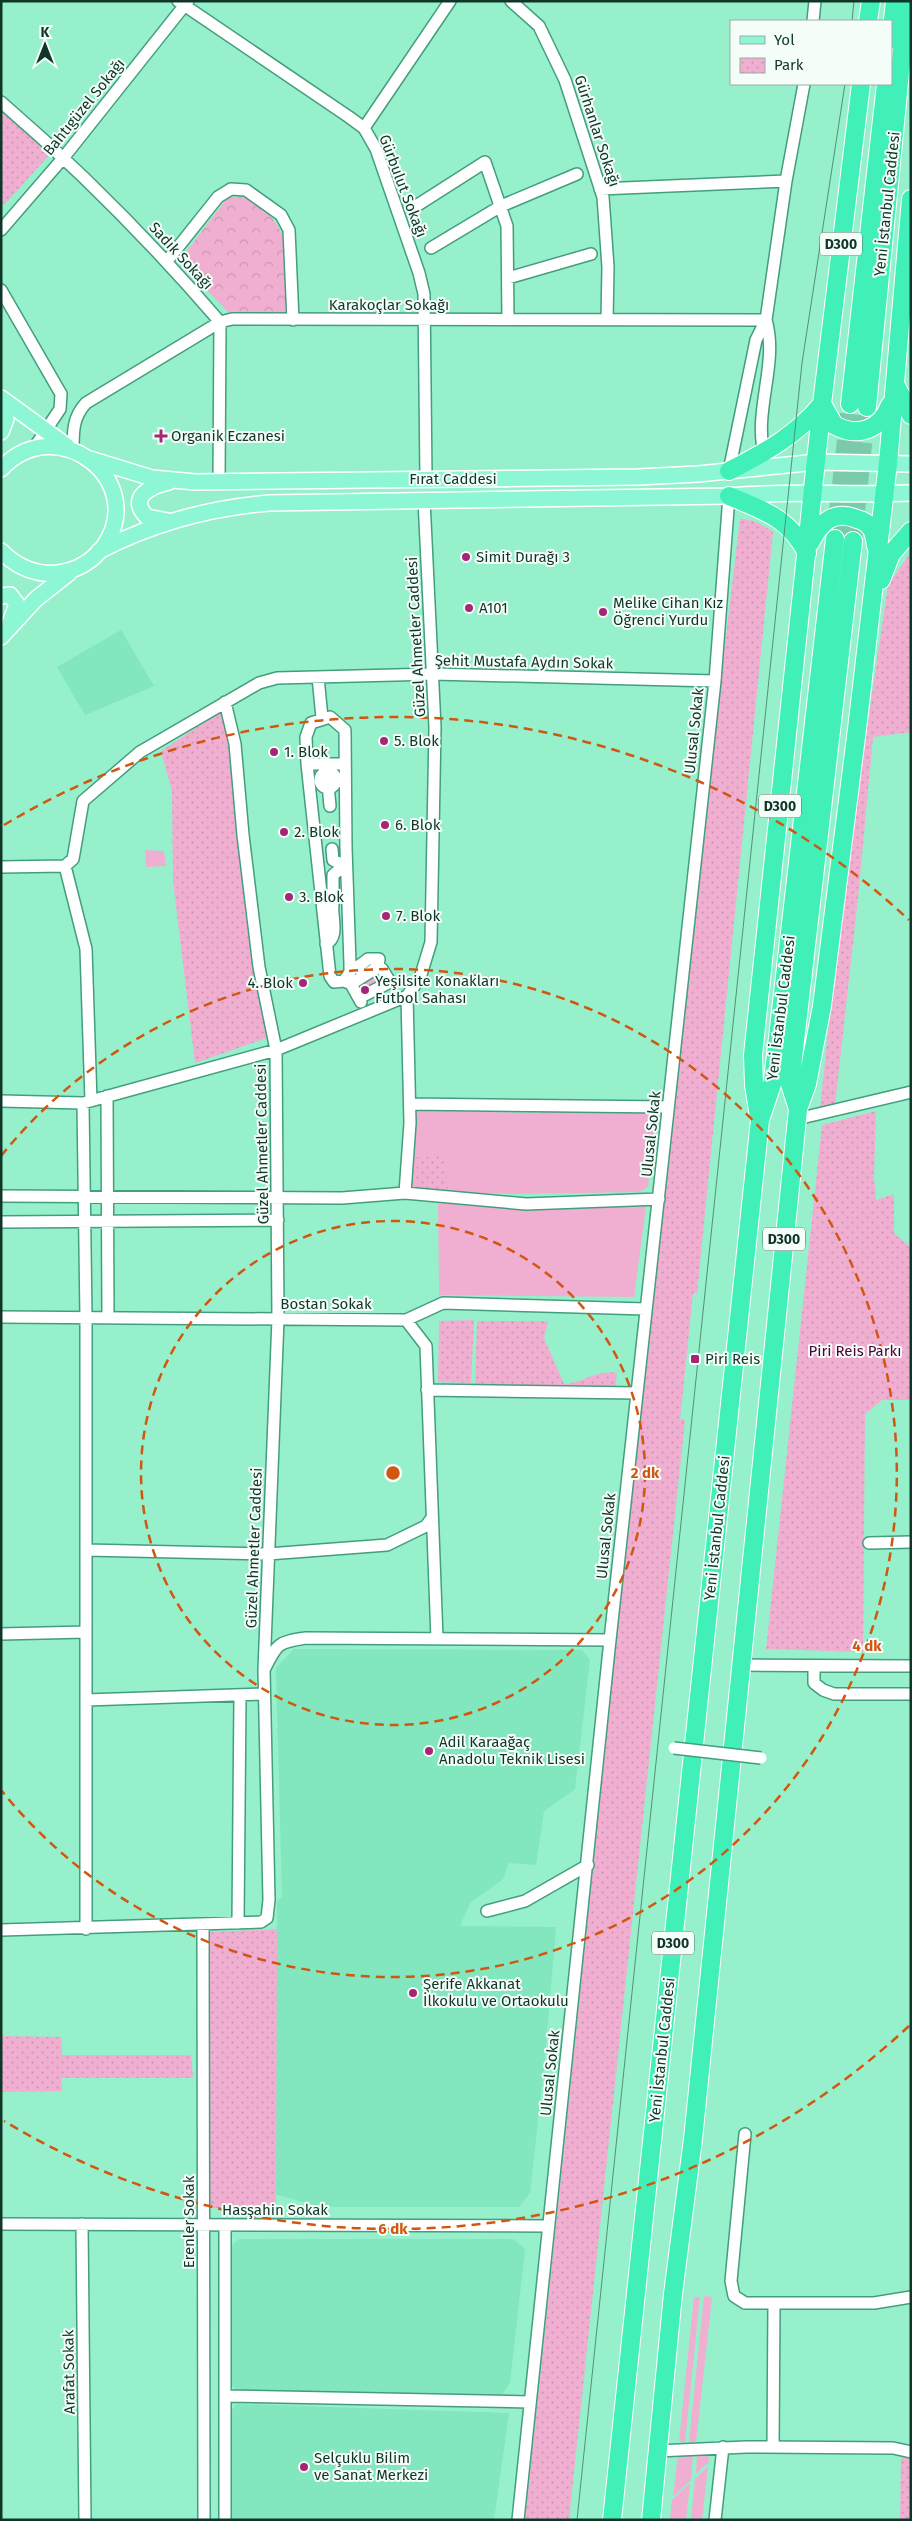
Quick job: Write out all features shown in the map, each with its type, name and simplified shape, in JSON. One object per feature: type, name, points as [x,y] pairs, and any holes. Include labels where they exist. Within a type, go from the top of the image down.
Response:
[{"type":"highway","points":[[868,20],[871,1]]},
{"type":"highway","points":[[892,30],[895,1]]},
{"type":"highway","name":"Yeni İstanbul Caddesi","points":[[886,85],[859,405],[907,1]]},
{"type":"highway","name":"D300","points":[[760,1120],[754,1085],[753,1055],[822,404],[861,85]]},
{"type":"highway","name":"D300","points":[[797,1114],[807,1084],[822,1006],[872,606],[888,463],[911,198]]},
{"type":"highway","points":[[894,382],[911,415]]},
{"type":"highway","points":[[729,471],[765,460],[801,427],[822,404],[834,424],[861,431],[869,431],[880,422],[892,400]]},
{"type":"highway","points":[[729,496],[781,520],[793,531],[807,551]]},
{"type":"highway","points":[[807,551],[816,530],[824,521],[832,516],[842,515],[862,521],[871,528],[878,551]]},
{"type":"highway","points":[[872,606],[891,554],[911,531]]},
{"type":"highway","name":"Yeni İstanbul Caddesi","points":[[612,2520],[760,1120],[773,1081],[844,540],[790,1084],[797,1114],[693,2139],[673,2294],[651,2520]]},
{"type":"main road","points":[[1,398],[44,431],[90,460],[109,484],[114,503],[110,534],[100,551]]},
{"type":"main road","points":[[1,403],[6,419],[1,432]]},
{"type":"main road","points":[[1,468],[15,456],[34,448],[53,446],[73,450]]},
{"type":"main road","name":"Fırat Caddesi","points":[[90,460],[136,474],[173,481],[654,477],[729,471]]},
{"type":"main road","points":[[765,460],[911,464]]},
{"type":"main road","points":[[171,521],[154,520],[147,517],[139,502],[144,492],[152,486],[173,481]]},
{"type":"main road","name":"Fırat Caddesi","points":[[5,632],[47,589],[100,551],[171,521],[215,509],[260,504],[424,500],[729,496],[790,492],[911,493]]},
{"type":"main road","points":[[1,551],[17,564],[35,572],[55,574],[74,569]]},
{"type":"main road","points":[[1,596],[10,596],[17,604],[5,632]]},
{"type":"street","points":[[364,128],[450,1]]},
{"type":"street","name":"Gürhanlar Sokağı","points":[[511,1],[539,26],[560,71],[603,197],[608,267],[607,319]]},
{"type":"street","points":[[813,20],[816,1]]},
{"type":"street","name":"Gürbulut Sokağı","points":[[184,3],[364,128],[376,149],[419,273],[424,294],[426,320],[426,479]]},
{"type":"street","name":"Bahtıgüzel Sokağı","points":[[4,223],[64,157],[184,3]]},
{"type":"street","points":[[765,460],[763,417],[770,342],[766,320],[786,181],[804,85]]},
{"type":"street","name":"Sadık Sokağı","points":[[1,102],[64,157],[167,261],[220,322]]},
{"type":"street","points":[[416,206],[485,162],[507,226],[508,320]]},
{"type":"street","points":[[431,248],[501,206],[577,174]]},
{"type":"street","points":[[600,188],[786,181]]},
{"type":"street","points":[[167,261],[218,197],[231,189],[246,190],[281,216],[289,230],[293,320]]},
{"type":"street","points":[[508,278],[591,254]]},
{"type":"street","points":[[1,290],[61,394],[60,409],[34,448]]},
{"type":"street","name":"Karakoçlar Sokağı","points":[[73,450],[73,429],[77,413],[86,403],[220,322],[232,320],[766,320]]},
{"type":"street","points":[[729,471],[754,348],[758,333],[766,320]]},
{"type":"street","points":[[219,481],[220,322]]},
{"type":"street","name":"Ulusal Sokak","points":[[518,2520],[588,1865],[610,1640],[646,1309],[660,1199],[668,1107],[714,681],[729,496]]},
{"type":"street","name":"Güzel Ahmetler Caddesi","points":[[238,1922],[261,1922],[267,1918],[269,1900],[264,1670],[278,1319],[276,1050],[407,996],[420,978],[431,942],[434,674],[424,500]]},
{"type":"street","name":"Şehit Mustafa Aydın Sokak","points":[[65,866],[73,859],[83,801],[140,752],[258,683],[277,678],[434,674],[714,681]]},
{"type":"street","points":[[318,677],[322,718]]},
{"type":"street","points":[[1,1101],[87,1102],[276,1050],[259,967],[243,836],[235,744],[226,702]]},
{"type":"street","points":[[378,968],[348,982],[334,982],[330,976],[326,944],[334,899],[346,848],[345,730],[330,718],[322,718],[311,723],[308,730],[306,764],[310,806],[316,849],[334,899],[348,929],[350,964],[348,982],[360,1000],[390,982],[382,969],[378,968]]},
{"type":"street","points":[[306,764],[326,768],[345,764]]},
{"type":"street","points":[[326,768],[330,806]]},
{"type":"street","points":[[310,806],[346,806]]},
{"type":"street","points":[[332,854],[346,848]]},
{"type":"street","points":[[316,849],[332,854],[340,869],[333,875],[333,935],[330,942],[326,944]]},
{"type":"street","points":[[1,867],[65,866],[86,949],[87,1102],[84,1196],[86,1318],[86,1929]]},
{"type":"street","points":[[334,924],[348,929]]},
{"type":"street","points":[[350,964],[356,968],[368,959],[380,959],[378,968]]},
{"type":"street","points":[[406,1193],[410,1104],[407,996]]},
{"type":"street","points":[[797,1114],[911,1092]]},
{"type":"street","points":[[108,1096],[108,1318]]},
{"type":"street","points":[[410,1104],[668,1107]]},
{"type":"street","points":[[1,1196],[278,1196],[342,1198],[406,1193],[526,1204],[660,1199]]},
{"type":"street","points":[[1,1222],[278,1220]]},
{"type":"street","name":"Bostan Sokak","points":[[1,1317],[406,1320],[442,1303],[646,1309]]},
{"type":"street","points":[[406,1320],[426,1346],[437,1639]]},
{"type":"street","points":[[427,1390],[637,1392]]},
{"type":"street","points":[[86,1550],[268,1554],[388,1545],[426,1526],[432,1519]]},
{"type":"street","points":[[869,1542],[911,1542]]},
{"type":"street","points":[[1,1634],[86,1632]]},
{"type":"street","points":[[264,1670],[274,1649],[284,1641],[306,1638],[610,1640]]},
{"type":"street","points":[[740,1665],[911,1666]]},
{"type":"street","points":[[814,1666],[814,1683],[822,1690],[834,1694],[911,1694]]},
{"type":"street","points":[[86,1700],[264,1694]]},
{"type":"street","points":[[1,1930],[86,1929],[238,1922],[240,1695]]},
{"type":"street","points":[[674,1748],[761,1758]]},
{"type":"street","points":[[487,1911],[525,1901],[588,1865]]},
{"type":"street","name":"Erenler Sokak","points":[[203,1925],[204,2520]]},
{"type":"street","points":[[745,2134],[730,2280],[734,2296],[745,2303],[874,2302],[911,2297]]},
{"type":"street","name":"Hasşahin Sokak","points":[[1,2224],[548,2226]]},
{"type":"street","name":"Arafat Sokak","points":[[82,2224],[85,2520]]},
{"type":"street","points":[[225,2225],[225,2520]]},
{"type":"street","points":[[773,2447],[774,2303]]},
{"type":"street","points":[[225,2396],[530,2402]]},
{"type":"street","points":[[657,2451],[722,2447],[773,2447],[893,2448],[911,2452]]},
{"type":"street","points":[[715,2520],[722,2447]]},
{"type":"shaded area","points":[[121,630],[154,686],[85,715],[57,667]]},
{"type":"shaded area","points":[[294,1649],[582,1650],[590,1660],[575,1789],[544,1811],[536,1865],[509,1863],[503,1879],[470,1903],[460,1926],[556,1927],[545,2058],[530,2193],[519,2207],[319,2207],[275,2194],[277,1901],[282,1897],[276,1668]]},
{"type":"shaded area","points":[[239,2239],[513,2239],[525,2249],[510,2383],[502,2395],[237,2390],[229,2384],[228,2249]]},
{"type":"shaded area","points":[[237,2404],[509,2413],[494,2520],[228,2520],[229,2413]]},
{"type":"green space","points":[[1,110],[51,153],[4,205],[1,203]]},
{"type":"green space","points":[[228,197],[243,197],[253,201],[266,211],[280,231],[286,254],[285,315],[230,314],[179,261]]},
{"type":"green space","points":[[740,519],[758,523],[773,532],[697,1293],[693,1293],[680,1419],[685,1420],[569,2520],[525,2520],[655,1269],[710,769]]},
{"type":"green space","points":[[911,552],[911,732],[873,737],[858,898],[835,1105],[820,1109],[842,900],[888,585]]},
{"type":"green space","points":[[222,711],[230,746],[267,1038],[195,1063],[173,881],[172,791],[161,751]]},
{"type":"green space","points":[[145,850],[164,851],[166,866],[146,867]]},
{"type":"green space","name":"Yeşilsite Konakları Futbol Sahası","points":[[380,970],[388,983],[360,997],[353,983]]},
{"type":"green space","points":[[555,1109],[648,1112],[653,1116],[654,1126],[648,1187],[639,1192],[517,1194],[448,1192],[409,1158],[413,1114],[416,1111],[538,1113]]},
{"type":"green space","name":"Piri Reis Parkı","points":[[876,1111],[874,1177],[876,1200],[894,1194],[894,1233],[911,1248],[911,1400],[882,1400],[865,1414],[863,1652],[766,1649],[822,1125]]},
{"type":"green space","points":[[445,1155],[448,1192],[411,1187],[409,1158]]},
{"type":"green space","points":[[438,1201],[638,1201],[646,1207],[634,1297],[439,1295]]},
{"type":"green space","points":[[474,1320],[471,1383],[438,1382],[439,1321]]},
{"type":"green space","points":[[477,1321],[548,1321],[544,1338],[564,1384],[610,1372],[617,1373],[615,1390],[475,1387]]},
{"type":"green space","points":[[277,1929],[276,2209],[209,2208],[208,1932]]},
{"type":"green space","points":[[1,2036],[61,2037],[62,2055],[191,2055],[193,2078],[61,2078],[62,2091],[1,2092]]},
{"type":"green space","points":[[704,2296],[712,2297],[696,2442],[689,2442]]},
{"type":"green space","points":[[694,2297],[700,2297],[685,2442],[679,2442]]},
{"type":"green space","points":[[697,2453],[708,2455],[709,2462],[696,2474]]},
{"type":"green space","points":[[678,2454],[693,2454],[691,2480],[673,2497]]},
{"type":"green space","points":[[901,2457],[911,2459],[911,2520],[900,2520]]},
{"type":"green space","points":[[708,2466],[702,2520],[691,2520],[695,2479]]},
{"type":"green space","points":[[690,2483],[686,2520],[670,2520],[672,2500]]},
{"type":"tunnel","points":[[835,539],[850,404]]},
{"type":"tunnel","points":[[853,541],[867,407]]},
{"type":"tram line","points":[[852,20],[854,1]]},
{"type":"tram line","points":[[577,2520],[802,363],[845,85]]},
{"type":"place","name":"Organik Eczanesi","points":[[161,436]]},
{"type":"place","name":"Simit Durağı 3","points":[[466,557]]},
{"type":"place","name":"A101","points":[[469,608]]},
{"type":"place","name":"Melike Cihan Kız Öğrenci Yurdu","points":[[603,612]]},
{"type":"place","name":"5. Blok","points":[[384,741]]},
{"type":"place","name":"1. Blok","points":[[274,752]]},
{"type":"place","name":"6. Blok","points":[[385,825]]},
{"type":"place","name":"2. Blok","points":[[284,832]]},
{"type":"place","name":"3. Blok","points":[[289,897]]},
{"type":"place","name":"7. Blok","points":[[386,916]]},
{"type":"place","name":"4. Blok","points":[[303,983]]},
{"type":"place","name":"Yeşilsite Konakları Futbol Sahası","points":[[365,990]]},
{"type":"place","name":"Piri Reis","points":[[695,1359]]},
{"type":"place","name":"Adil Karaağaç Anadolu Teknik Lisesi","points":[[429,1751]]},
{"type":"place","name":"Şerife Akkanat İlkokulu ve Ortaokulu","points":[[413,1993]]},
{"type":"place","name":"Selçuklu Bilim ve Sanat Merkezi","points":[[304,2467]]}]
